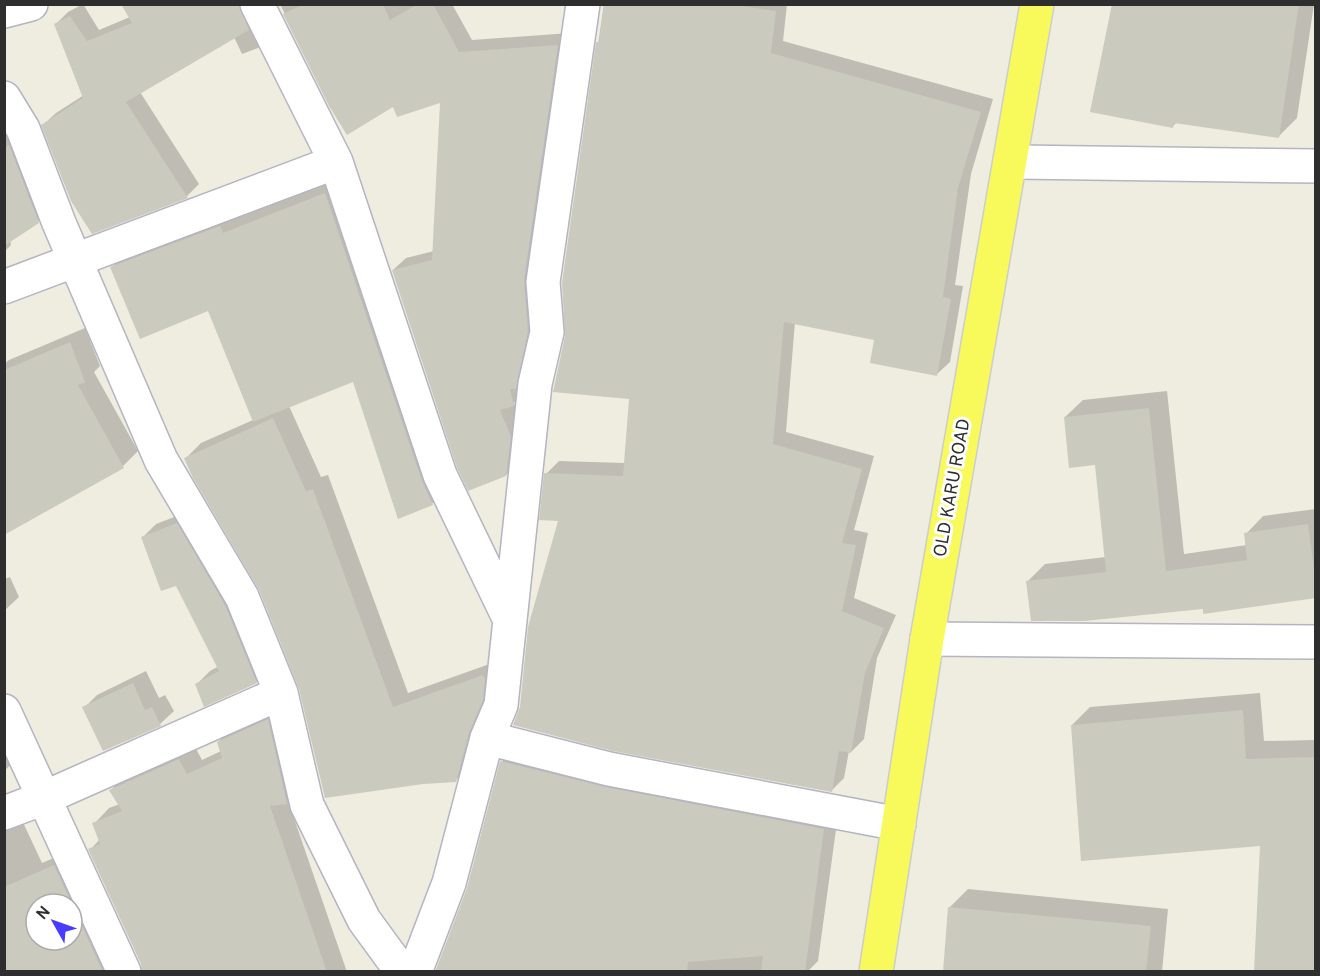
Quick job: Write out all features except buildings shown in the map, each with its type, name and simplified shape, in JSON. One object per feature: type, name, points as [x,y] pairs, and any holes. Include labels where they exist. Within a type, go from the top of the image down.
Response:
[{"type":"main road","name":"OLD KARU ROAD","points":[[876,972],[927,639],[1037,4]]},
{"type":"street","points":[[4,11],[31,4]]},
{"type":"street","points":[[257,4],[336,162],[440,475],[510,621]]},
{"type":"street","points":[[415,972],[449,883],[487,738],[501,705],[535,384],[547,332],[543,282],[583,4]]},
{"type":"street","points":[[4,98],[23,129],[75,261],[161,460],[242,597],[281,693],[308,805],[364,920],[402,972]]},
{"type":"street","points":[[4,287],[336,162]]},
{"type":"street","points":[[1010,162],[1316,166]]},
{"type":"street","points":[[927,639],[1316,642]]},
{"type":"street","points":[[4,813],[44,798],[281,693]]},
{"type":"street","points":[[4,711],[124,972]]},
{"type":"street","points":[[487,738],[609,769],[899,824]]}]
